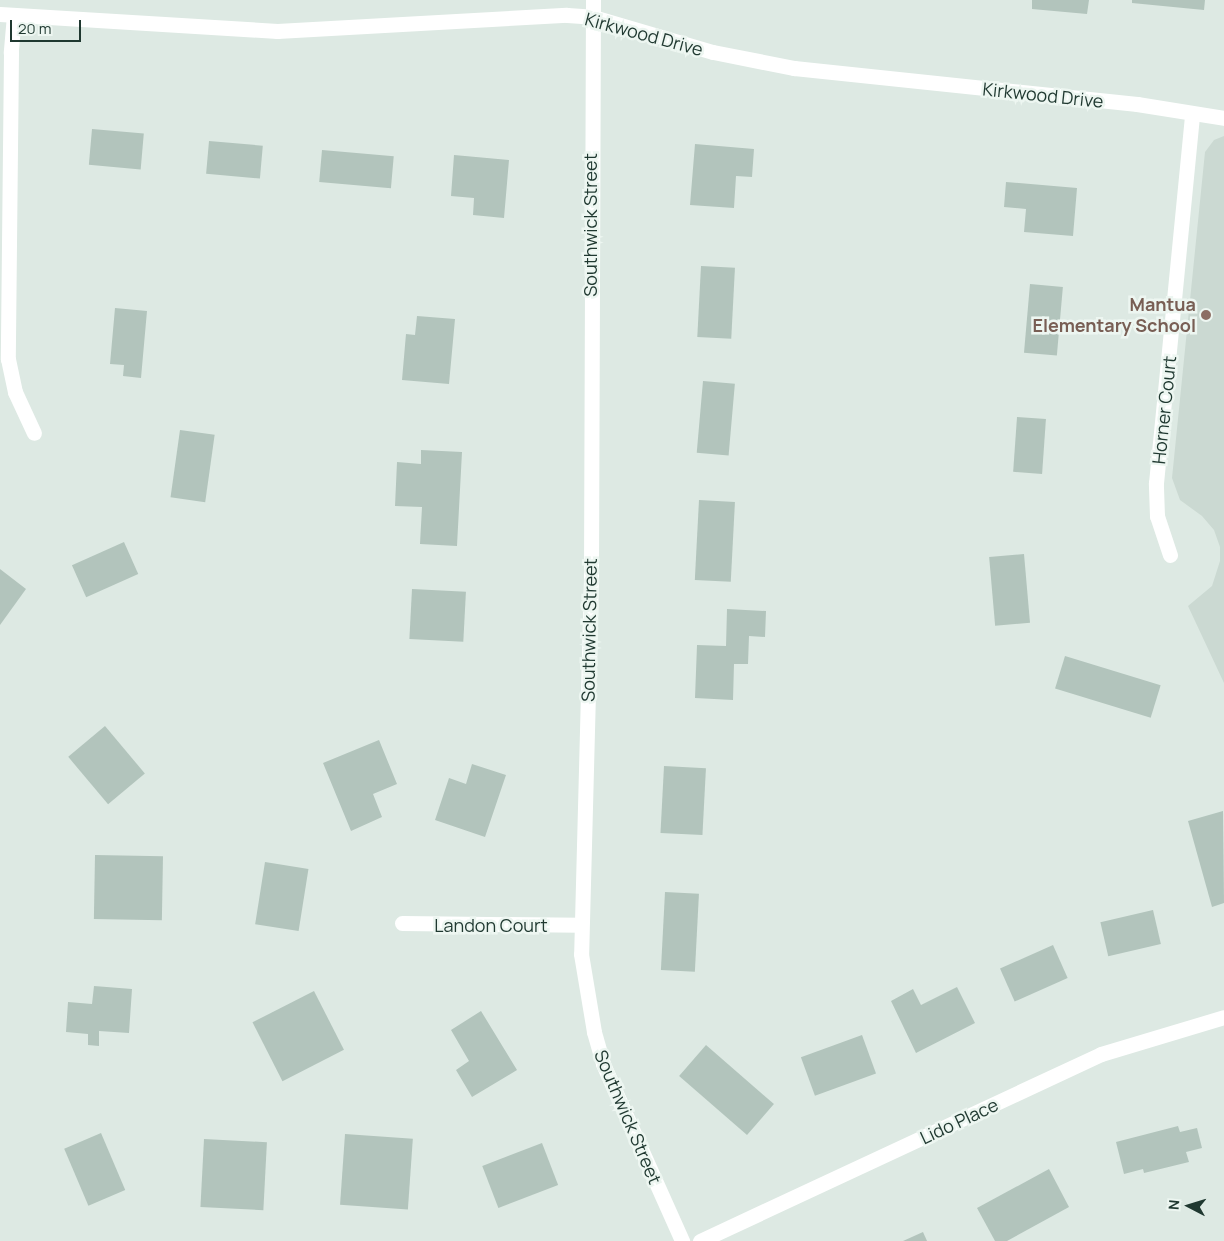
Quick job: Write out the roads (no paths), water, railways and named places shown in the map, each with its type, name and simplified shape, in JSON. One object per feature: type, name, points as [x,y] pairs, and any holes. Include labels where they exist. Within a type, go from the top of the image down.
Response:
[{"type":"street","name":"Southwick Street","points":[[593,0],[590,68],[591,578],[585,877],[580,924],[581,954],[594,1032],[603,1064],[682,1241]]},
{"type":"street","name":"Kirkwood Drive","points":[[7,14],[277,31],[567,15],[593,17],[713,52],[794,68],[1137,104],[1192,115],[1224,118]]},
{"type":"street","points":[[7,14],[11,53],[8,359],[15,392],[34,433]]},
{"type":"street","name":"Horner Court","points":[[1170,555],[1157,516],[1156,483],[1192,115]]},
{"type":"street","name":"Landon Court","points":[[402,923],[580,924]]},
{"type":"street","name":"Lido Place","points":[[700,1241],[1101,1054],[1224,1017]]},
{"type":"place","name":"Mantua Elementary School","points":[[1206,315]]}]
